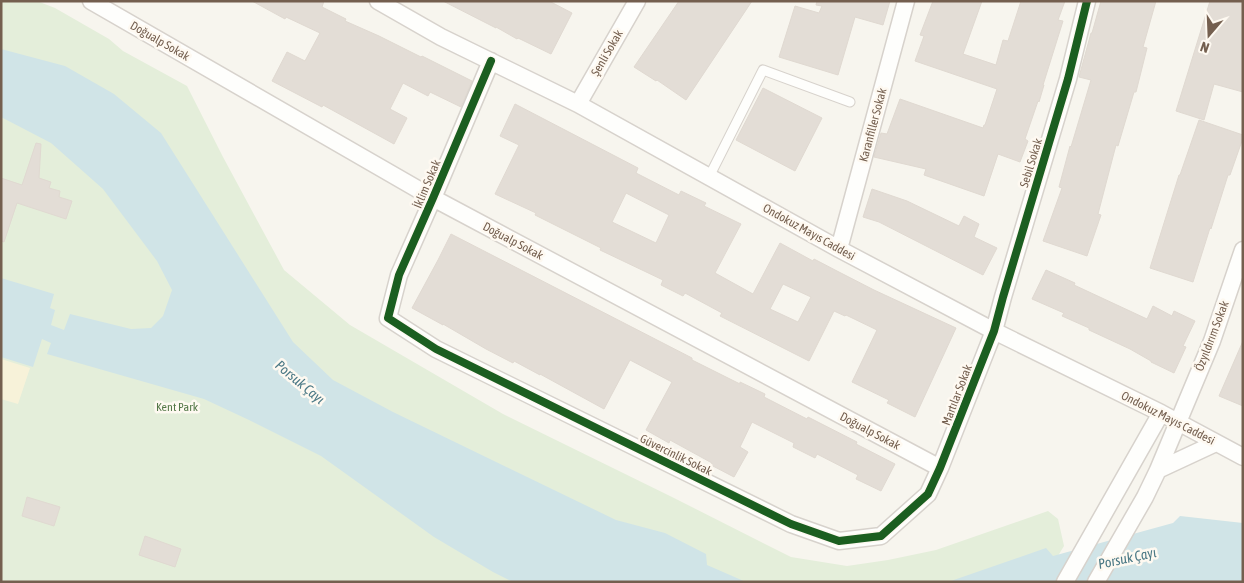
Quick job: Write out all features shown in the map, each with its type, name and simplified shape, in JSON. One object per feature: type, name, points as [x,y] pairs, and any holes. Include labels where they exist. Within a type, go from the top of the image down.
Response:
[{"type":"street","name":"Doğualp Sokak","points":[[91,1],[433,198],[940,468]]},
{"type":"street","name":"Ondokuz Mayıs Caddesi","points":[[378,1],[441,38],[578,104],[839,249],[994,331],[1177,421],[1243,457]]},
{"type":"street","name":"Şenli Sokak","points":[[578,104],[637,1]]},
{"type":"street","name":"Karanfiller Sokak","points":[[839,249],[906,1]]},
{"type":"street","name":"Sebil Sokak","points":[[994,331],[1068,79],[1087,1]]},
{"type":"street","name":"İklim Sokak","points":[[388,318],[399,275],[491,61]]},
{"type":"street","name":"Özyıldırım Sokak","points":[[1096,582],[1145,497],[1158,470],[1212,341],[1242,257]]},
{"type":"street","name":"Güvercinlik Sokak","points":[[388,318],[436,349],[791,524],[839,541],[881,536],[928,494],[940,468]]},
{"type":"street","name":"Martılar Sokak","points":[[940,468],[994,331]]},
{"type":"street","points":[[1065,582],[1161,413]]},
{"type":"street","points":[[1158,470],[1216,442]]},
{"type":"lane","points":[[709,177],[763,70],[850,102]]},
{"type":"green space","name":"Kent Park","points":[[1,1],[37,1],[55,8],[109,39],[123,51],[187,86],[284,270],[350,325],[503,414],[791,557],[847,566],[888,560],[936,550],[1048,511],[1058,519],[1064,546],[1042,582],[1,582]]},
{"type":"sand","points":[[1,359],[30,368],[18,404],[1,399]]},
{"type":"water","name":"Porsuk Çayı","points":[[1,49],[65,66],[114,94],[161,133],[293,342],[333,380],[393,412],[616,520],[665,533],[706,554],[707,565],[746,582],[513,582],[434,537],[321,456],[204,399],[47,354],[51,343],[42,339],[33,367],[1,357],[1,278],[54,294],[50,308],[55,310],[51,325],[64,330],[70,314],[131,329],[151,328],[163,316],[172,290],[157,261],[103,189],[51,143],[1,117]]},
{"type":"water","name":"Porsuk Çayı","points":[[1180,516],[1243,523],[1243,582],[948,582],[1046,548],[1053,556],[1173,523]]},
{"type":"building","points":[[252,1],[324,1],[322,7],[346,19],[345,21],[472,81],[461,107],[430,92],[428,96],[403,83],[390,109],[407,118],[394,144],[323,105],[322,107],[272,81],[287,52],[305,61],[320,33],[286,17],[285,19]]},
{"type":"building","points":[[443,1],[549,1],[572,13],[551,54],[517,39]]},
{"type":"building","points":[[679,1],[752,1],[686,100],[634,67]]},
{"type":"building","points":[[817,1],[890,1],[883,25],[855,17],[838,75],[779,57],[795,6],[819,13],[822,6],[816,5]]},
{"type":"building","points":[[933,1],[982,1],[963,54],[996,65],[1003,40],[1008,41],[1021,1],[1065,1],[1058,20],[1063,21],[1039,102],[1025,139],[1028,141],[1020,162],[998,154],[984,196],[924,175],[926,169],[874,157],[881,133],[887,134],[900,99],[983,128],[985,125],[997,89],[915,61],[924,36],[920,35]]},
{"type":"building","points":[[1101,1],[1156,1],[1143,47],[1147,48],[1136,92],[1134,92],[1118,146],[1116,145],[1098,214],[1101,215],[1087,256],[1043,241],[1062,188],[1059,187],[1070,146],[1091,80],[1079,77]]},
{"type":"building","points":[[1210,1],[1243,1],[1243,92],[1214,84],[1204,120],[1176,111]]},
{"type":"building","points":[[763,88],[822,118],[795,171],[736,140]]},
{"type":"building","points":[[515,104],[638,168],[636,173],[679,195],[681,191],[706,203],[704,206],[741,224],[715,273],[753,294],[780,243],[813,261],[814,259],[874,290],[956,328],[915,417],[887,403],[889,400],[852,382],[877,330],[834,311],[809,361],[720,316],[722,313],[685,293],[683,296],[661,285],[663,280],[600,250],[601,248],[535,215],[536,213],[495,194],[519,145],[500,136]],"holes":[[[626,193],[669,215],[656,243],[612,222]],[[783,284],[811,297],[798,322],[770,309]]]},
{"type":"building","points":[[1199,120],[1243,135],[1243,138],[1230,175],[1228,175],[1193,282],[1150,268],[1179,175]]},
{"type":"building","points":[[36,143],[41,144],[39,178],[51,182],[49,188],[60,191],[59,197],[72,201],[66,219],[17,203],[4,242],[1,241],[1,178],[22,185]]},
{"type":"building","points":[[872,189],[907,201],[959,226],[964,216],[979,224],[974,237],[997,248],[983,275],[879,222],[863,217]]},
{"type":"building","points":[[451,234],[692,358],[692,360],[765,394],[764,397],[857,442],[856,444],[895,464],[881,491],[856,479],[858,475],[817,454],[815,458],[793,447],[794,443],[752,422],[740,447],[748,452],[734,477],[670,440],[669,443],[646,430],[672,382],[630,360],[604,409],[540,374],[486,349],[412,308]]},
{"type":"building","points":[[1046,270],[1147,319],[1153,306],[1172,316],[1174,311],[1195,321],[1183,346],[1186,347],[1174,373],[1130,349],[1089,330],[1089,328],[1062,316],[1064,313],[1032,299]]},
{"type":"building","points":[[1243,341],[1243,406],[1219,396]]},
{"type":"building","points":[[27,497],[60,507],[54,526],[22,516]]},
{"type":"building","points":[[145,536],[181,549],[175,567],[139,555]]},
{"type":"cycle path","points":[[491,61],[399,275],[388,318],[436,349],[791,524],[839,541],[881,536],[928,494],[940,468],[994,331],[1068,79],[1087,1]]}]
